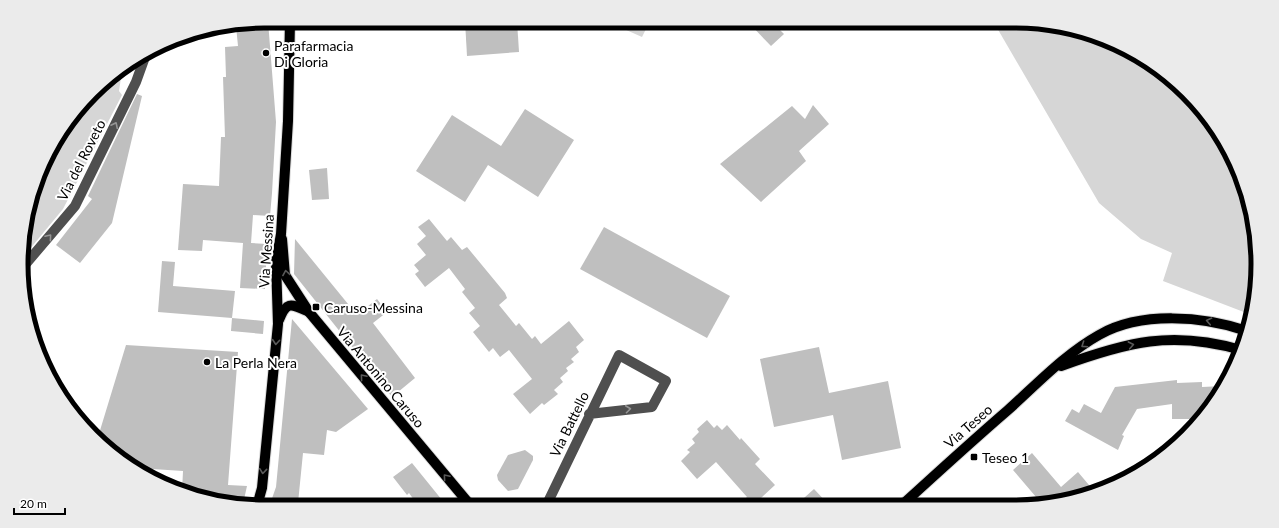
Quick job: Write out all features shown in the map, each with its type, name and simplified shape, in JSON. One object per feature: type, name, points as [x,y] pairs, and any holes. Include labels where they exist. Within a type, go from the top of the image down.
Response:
[{"type":"main road","name":"Via Messina","points":[[259,500],[262,488],[278,324],[276,262],[281,234],[288,121],[290,28]]},
{"type":"main road","name":"Via Antonino Caruso","points":[[281,234],[285,254],[285,275],[308,312],[466,500]]},
{"type":"main road","points":[[278,324],[284,308],[288,305],[292,304],[308,312]]},
{"type":"main road","name":"Via Teseo","points":[[908,500],[1054,369],[1100,334],[1143,321],[1176,318],[1205,320],[1241,330]]},
{"type":"main road","points":[[1054,369],[1099,352],[1131,344],[1163,340],[1187,339],[1209,342],[1235,348]]},
{"type":"street","name":"Via del Roveto","points":[[28,261],[75,206],[136,82],[143,62]]},
{"type":"street","name":"Via Battello","points":[[549,500],[589,414],[619,355],[666,381],[652,407],[589,414]]},
{"type":"shaded area","points":[[622,28],[646,28],[642,37]]},
{"type":"shaded area","points":[[997,28],[1046,30],[1076,36],[1105,46],[1133,60],[1159,77],[1192,108],[1211,133],[1227,160],[1243,203],[1249,233],[1251,264],[1249,295],[1245,313],[1163,281],[1172,253],[1141,239],[1099,203]]},
{"type":"shaded area","points":[[121,76],[119,91],[122,95],[63,209],[29,250],[30,233],[36,203],[52,160],[77,120],[97,97]]},
{"type":"building","points":[[269,28],[276,122],[272,193],[270,216],[253,215],[251,243],[267,244],[265,289],[240,288],[243,243],[203,240],[202,251],[178,250],[183,184],[219,186],[221,137],[225,137],[223,77],[226,77],[225,47],[238,46],[236,30]]},
{"type":"building","points":[[465,28],[517,28],[519,52],[467,56]]},
{"type":"building","points":[[754,28],[778,28],[784,34],[771,46]]},
{"type":"building","points":[[137,94],[142,96],[112,223],[80,263],[56,245],[92,199],[88,196]]},
{"type":"building","points":[[813,105],[829,124],[799,151],[806,161],[761,202],[720,164],[792,106],[805,119]]},
{"type":"building","points":[[525,109],[574,140],[538,197],[488,165],[465,202],[416,171],[452,115],[501,146]]},
{"type":"building","points":[[327,168],[329,199],[312,200],[309,170]]},
{"type":"building","points":[[429,219],[447,241],[451,237],[462,250],[467,247],[505,293],[507,298],[499,305],[516,326],[519,323],[532,339],[535,336],[541,344],[569,321],[584,340],[576,347],[579,352],[571,359],[574,362],[566,368],[568,371],[560,378],[563,382],[554,390],[558,394],[544,405],[542,403],[530,414],[513,394],[532,379],[509,350],[500,357],[493,348],[489,352],[473,332],[480,326],[469,313],[475,308],[462,292],[465,289],[449,268],[425,287],[415,274],[419,271],[414,265],[426,255],[417,244],[426,236],[418,227]]},
{"type":"building","points":[[604,227],[730,296],[707,338],[580,269]]},
{"type":"building","points":[[295,239],[357,315],[377,299],[387,312],[373,323],[415,378],[392,397],[294,274]]},
{"type":"building","points":[[162,261],[175,262],[173,286],[235,291],[232,318],[158,312]]},
{"type":"building","points":[[232,318],[264,321],[263,334],[231,331]]},
{"type":"building","points":[[292,319],[368,409],[336,432],[327,430],[324,455],[303,453],[298,500],[271,500],[276,487]]},
{"type":"building","points":[[126,345],[238,352],[228,485],[247,486],[244,499],[203,492],[182,485],[183,471],[147,469],[120,451],[99,433]]},
{"type":"building","points":[[819,347],[829,393],[888,381],[901,448],[842,460],[833,415],[774,427],[760,359]]},
{"type":"building","points":[[1177,380],[1177,383],[1202,382],[1202,387],[1216,386],[1193,419],[1172,419],[1172,404],[1137,409],[1122,435],[1124,436],[1118,450],[1065,421],[1072,409],[1079,413],[1084,404],[1101,413],[1115,387]]},
{"type":"building","points":[[707,420],[714,428],[717,425],[722,430],[727,425],[740,440],[741,438],[760,459],[755,464],[775,485],[761,498],[763,500],[744,500],[747,497],[716,462],[697,479],[681,461],[690,452],[687,450],[695,443],[692,439],[699,432],[697,429]]},
{"type":"building","points":[[525,450],[533,456],[533,460],[518,489],[508,491],[498,480],[497,475],[508,455]]},
{"type":"building","points":[[1032,453],[1061,487],[1078,472],[1091,487],[1076,492],[1037,499],[1013,470]]},
{"type":"building","points":[[412,463],[442,500],[414,500],[409,493],[407,495],[393,477]]},
{"type":"building","points":[[814,489],[824,500],[802,500]]},
{"type":"place","name":"Parafarmacia Di Gloria","points":[[266,53]]},
{"type":"place","name":"Caruso-Messina","points":[[316,307]]},
{"type":"place","name":"La Perla Nera","points":[[207,362]]},
{"type":"place","name":"Teseo 1","points":[[974,457]]}]
